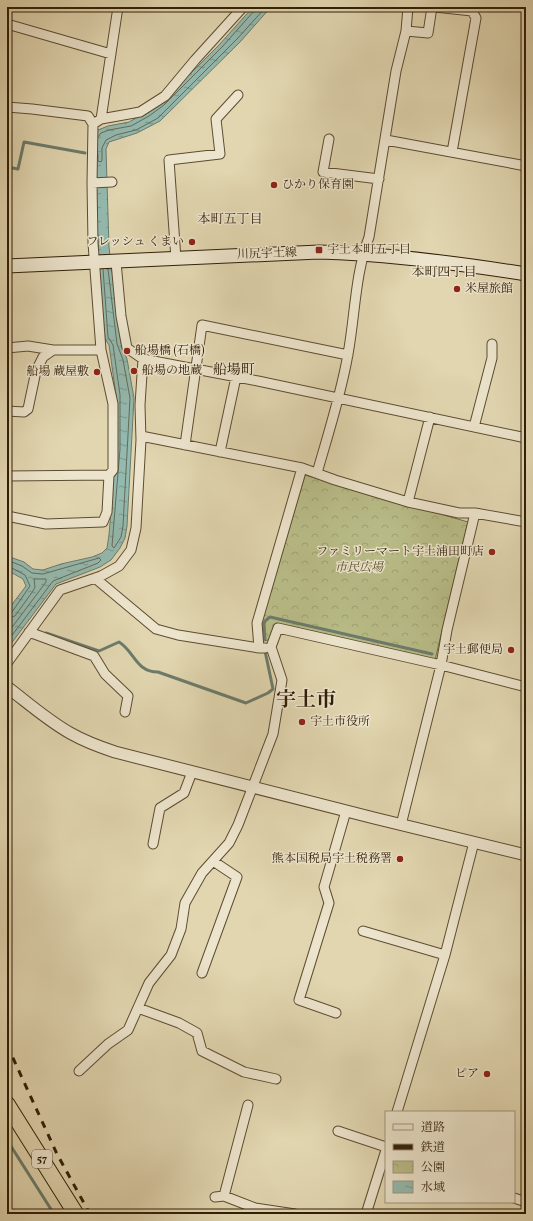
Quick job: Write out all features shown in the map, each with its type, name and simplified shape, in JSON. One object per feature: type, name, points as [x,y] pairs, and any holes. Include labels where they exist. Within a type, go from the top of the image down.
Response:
[{"type":"highway","name":"57","points":[[7,1104],[76,1214]]},
{"type":"main road","name":"川尻宇土線","points":[[7,266],[319,252],[363,254],[477,266],[526,274]]},
{"type":"street","points":[[7,516],[46,524],[103,522],[107,512],[109,475],[113,470],[113,404],[101,350],[92,183],[97,122],[111,54],[118,7]]},
{"type":"street","points":[[7,108],[32,109],[88,116],[97,122],[140,112],[165,96],[200,54],[243,7]]},
{"type":"street","points":[[317,473],[338,398],[348,355],[363,254],[369,237],[386,140],[396,71],[406,31],[408,7]]},
{"type":"street","points":[[406,31],[428,34],[432,7]]},
{"type":"street","points":[[435,7],[472,11],[476,18],[452,152]]},
{"type":"street","points":[[7,24],[111,54]]},
{"type":"street","points":[[176,258],[169,160],[220,154],[216,119],[238,95]]},
{"type":"street","points":[[329,139],[323,172],[379,178]]},
{"type":"street","points":[[386,140],[526,166]]},
{"type":"street","points":[[92,183],[112,182]]},
{"type":"street","points":[[114,262],[127,348],[143,359],[526,438]]},
{"type":"street","points":[[185,445],[202,325],[348,355]]},
{"type":"street","points":[[474,427],[492,358],[492,344]]},
{"type":"street","points":[[7,348],[28,346],[53,350],[101,350]]},
{"type":"street","points":[[7,411],[24,412],[28,409],[36,371],[42,357],[53,350]]},
{"type":"street","points":[[7,663],[60,590],[95,578],[119,566],[131,550],[136,528],[143,359]]},
{"type":"street","points":[[220,452],[236,377]]},
{"type":"street","points":[[408,502],[430,417]]},
{"type":"street","points":[[141,436],[302,468],[335,480],[408,502],[459,513],[476,513],[526,522]]},
{"type":"street","points":[[259,648],[258,623],[302,468]]},
{"type":"street","points":[[7,476],[109,475]]},
{"type":"street","points":[[401,825],[441,665],[447,630],[476,513]]},
{"type":"street","points":[[95,578],[156,629],[178,635],[259,648],[271,647]]},
{"type":"street","points":[[79,1071],[108,1044],[128,1030],[149,984],[171,955],[181,929],[185,903],[202,873],[229,843],[238,825],[273,734],[282,680],[271,647],[278,628],[526,686]]},
{"type":"street","points":[[29,632],[94,656],[105,674],[128,696],[125,712]]},
{"type":"street","points":[[7,687],[54,723],[70,733],[100,747],[115,752],[401,825],[526,855]]},
{"type":"street","points":[[153,844],[160,808],[184,793],[192,772]]},
{"type":"street","points":[[336,1013],[299,1000],[329,903],[324,887],[346,811]]},
{"type":"street","points":[[397,1111],[445,955],[474,842]]},
{"type":"street","points":[[202,973],[237,877],[213,861]]},
{"type":"street","points":[[363,931],[445,955]]},
{"type":"street","points":[[138,1008],[180,1023],[197,1033],[202,1051],[244,1072],[276,1079]]},
{"type":"street","points":[[248,1105],[220,1197],[254,1211],[295,1214]]},
{"type":"street","points":[[338,1132],[385,1148]]},
{"type":"street","points":[[366,1214],[385,1151]]},
{"type":"street","points":[[515,1198],[526,1202]]},
{"type":"green space","name":"市民広場","points":[[305,475],[468,522],[435,660],[277,626],[271,638],[266,641],[261,636],[262,621]]},
{"type":"water","points":[[253,7],[271,7],[240,42],[160,121],[137,133],[109,142],[106,149],[109,247],[121,343],[127,359],[134,398],[127,526],[125,538],[111,560],[100,567],[56,584],[7,649],[7,611],[26,586],[23,579],[7,570],[7,556],[24,562],[33,569],[43,570],[92,557],[102,553],[107,548],[116,449],[116,395],[109,345],[105,339],[99,270],[94,137],[98,130],[108,126],[129,122],[162,102],[219,45]]},
{"type":"waterway","points":[[7,167],[18,169],[24,142],[85,153]]},
{"type":"waterway","points":[[265,640],[264,624],[270,617],[432,654]]},
{"type":"waterway","points":[[46,633],[99,651],[119,642],[145,669],[158,672],[246,703],[268,693],[273,689],[265,651]]},
{"type":"waterway","points":[[7,1140],[54,1214]]},
{"type":"railway","points":[[7,1045],[57,1154],[90,1214]]},
{"type":"place","name":"ひかり保育園","points":[[274,185]]},
{"type":"place","name":"フレッシュ くまい","points":[[192,242]]},
{"type":"place","name":"宇土本町五丁目","points":[[319,250]]},
{"type":"place","name":"米屋旅館","points":[[457,289]]},
{"type":"place","name":"船場橋 (石橋)","points":[[127,351]]},
{"type":"place","name":"船場の地蔵","points":[[134,371]]},
{"type":"place","name":"船場 蔵屋敷","points":[[97,372]]},
{"type":"place","name":"ファミリーマート宇土浦田町店","points":[[492,552]]},
{"type":"place","name":"宇土郵便局","points":[[511,650]]},
{"type":"place","name":"宇土市役所","points":[[302,722]]},
{"type":"place","name":"熊本国税局宇土税務署","points":[[400,859]]},
{"type":"place","name":"ピア","points":[[487,1074]]},
{"type":"district","name":"本町五丁目","points":[[230,220]]},
{"type":"district","name":"本町四丁目","points":[[444,273]]},
{"type":"district","name":"船場町","points":[[234,370]]},
{"type":"district","name":"宇土市","points":[[306,701]]}]
